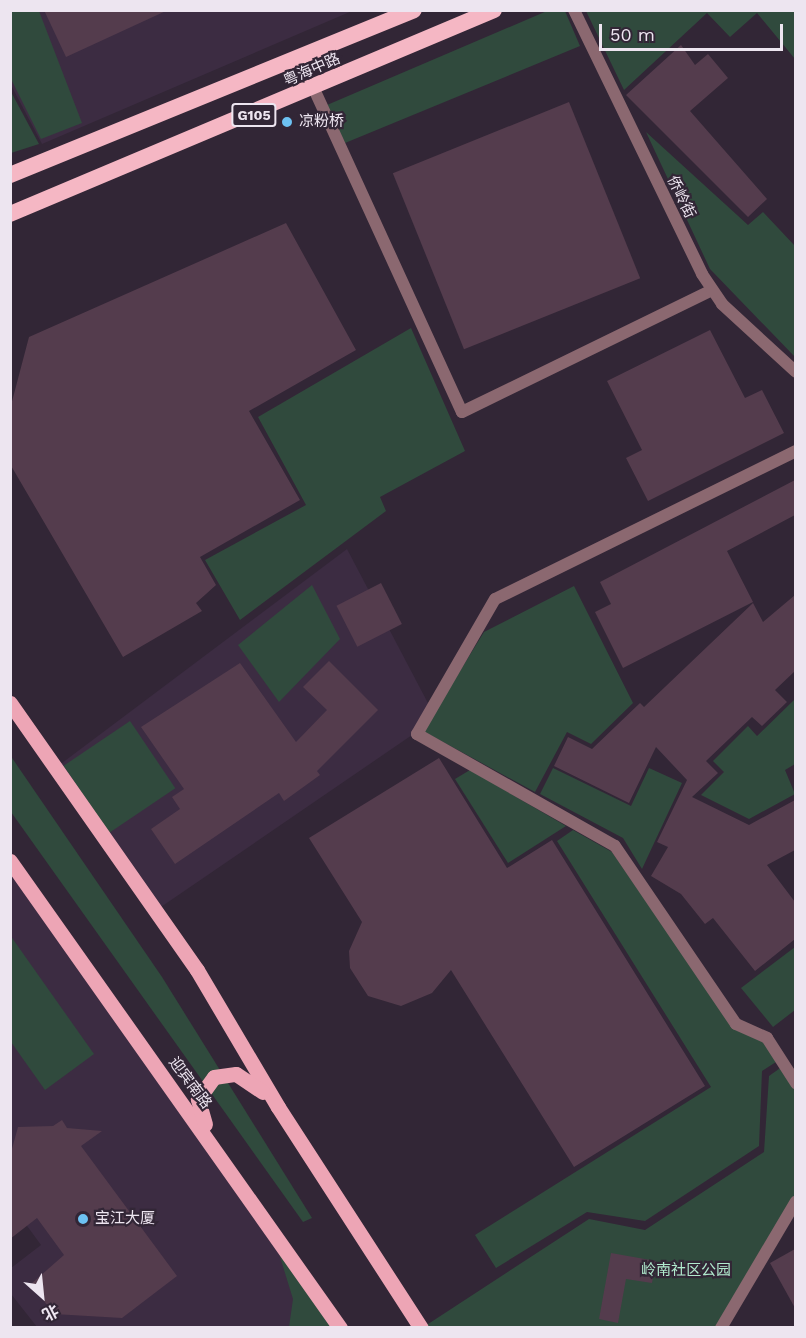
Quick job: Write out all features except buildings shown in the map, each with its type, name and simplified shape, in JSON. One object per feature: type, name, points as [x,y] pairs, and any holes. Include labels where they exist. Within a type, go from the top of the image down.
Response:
[{"type":"highway","name":"粤海中路","points":[[10,175],[414,10]]},
{"type":"highway","name":"粤海中路","points":[[10,214],[314,89],[494,10]]},
{"type":"main road","points":[[10,703],[197,970],[278,1107],[421,1328]]},
{"type":"main road","name":"迎宾南路","points":[[10,861],[217,1147],[340,1328]]},
{"type":"main road","points":[[217,1147],[198,1099],[213,1077],[227,1073],[250,1079],[278,1107]]},
{"type":"street","name":"侨岭街","points":[[574,10],[712,290],[795,372]]},
{"type":"street","points":[[314,89],[462,412],[712,290]]},
{"type":"street","points":[[795,451],[495,599],[417,734],[615,846],[736,1024],[767,1038],[795,1083]]},
{"type":"street","points":[[721,1328],[795,1201]]},
{"type":"shaded area","points":[[10,11],[352,11],[42,144],[11,85]]},
{"type":"shaded area","points":[[347,549],[430,707],[415,733],[158,909],[58,766]]},
{"type":"shaded area","name":"宝江大厦","points":[[10,862],[340,1327],[37,1327],[11,1294],[11,1268],[41,1245],[11,1204]]},
{"type":"green space","points":[[11,10],[39,11],[82,123],[41,139],[11,79]]},
{"type":"green space","points":[[547,11],[565,11],[580,46],[345,143],[327,105]]},
{"type":"green space","points":[[586,11],[795,11],[795,59],[757,13],[730,37],[707,13],[624,90]]},
{"type":"green space","points":[[10,90],[39,144],[11,153],[10,153]]},
{"type":"green space","points":[[646,132],[748,225],[763,212],[795,246],[795,357],[710,269]]},
{"type":"green space","points":[[411,328],[465,451],[380,497],[386,511],[240,620],[205,560],[306,505],[258,417]]},
{"type":"green space","points":[[312,585],[340,639],[279,702],[238,645]]},
{"type":"green space","points":[[574,586],[633,703],[591,744],[567,732],[535,792],[423,731],[484,632]]},
{"type":"green space","points":[[795,699],[795,764],[785,770],[795,794],[749,819],[701,795],[724,772],[713,761],[748,726],[757,736]]},
{"type":"green space","points":[[130,721],[175,788],[109,833],[64,766]]},
{"type":"green space","points":[[10,755],[162,977],[312,1218],[303,1222],[11,812]]},
{"type":"green space","points":[[553,768],[631,806],[649,768],[682,783],[642,869],[623,838],[540,794]]},
{"type":"green space","points":[[470,770],[566,826],[508,863],[455,779]]},
{"type":"green space","points":[[573,830],[612,852],[732,1026],[765,1043],[776,1062],[762,1071],[759,1146],[645,1221],[587,1212],[496,1268],[475,1235],[711,1087],[557,841]]},
{"type":"green space","points":[[10,935],[94,1054],[45,1090],[11,1042]]},
{"type":"green space","points":[[795,947],[795,1010],[773,1027],[741,988]]},
{"type":"green space","name":"岭南社区公园","points":[[783,1066],[795,1086],[795,1199],[719,1327],[422,1328],[589,1219],[645,1230],[764,1152],[769,1076]]},
{"type":"green space","points":[[273,1234],[337,1327],[289,1327],[293,1299]]},
{"type":"place","name":"凉粉桥","points":[[287,122]]},
{"type":"place","name":"宝江大厦","points":[[83,1219]]}]
